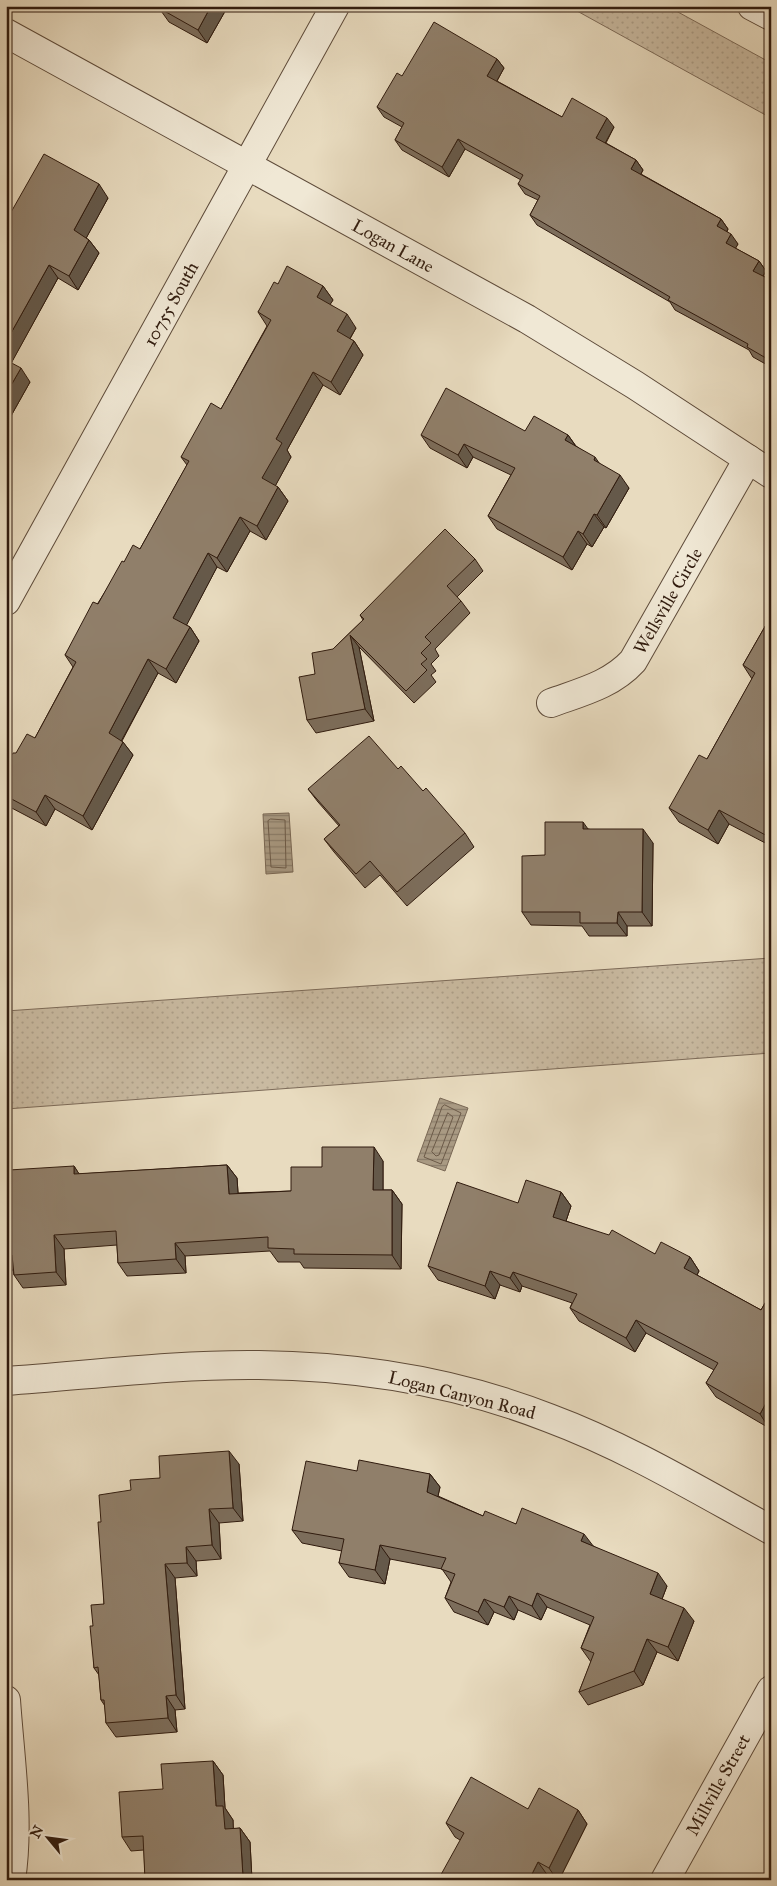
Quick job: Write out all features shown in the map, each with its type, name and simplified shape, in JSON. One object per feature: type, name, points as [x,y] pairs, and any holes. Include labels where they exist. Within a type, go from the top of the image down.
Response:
[{"type":"street","name":"10755 South","points":[[6,601],[335,6]]},
{"type":"street","points":[[752,6],[771,16]]},
{"type":"street","name":"Logan Lane","points":[[6,33],[527,319],[636,385],[771,474]]},
{"type":"street","name":"Wellsville Circle","points":[[551,703],[609,682],[623,672],[633,661],[748,459]]},
{"type":"street","name":"Logan Canyon Road","points":[[6,1381],[257,1365],[314,1367],[370,1372],[426,1382],[540,1414],[607,1442],[664,1470],[771,1530]]},
{"type":"street","name":"Millville Street","points":[[665,1880],[771,1690]]},
{"type":"street","points":[[6,1700],[14,1822],[14,1860],[11,1880]]},
{"type":"shaded area","points":[[568,6],[667,6],[771,63],[771,118]]},
{"type":"shaded area","points":[[771,958],[771,1053],[6,1109],[6,1011]]},
{"type":"water","points":[[289,813],[293,872],[266,874],[263,814]]},
{"type":"water","points":[[440,1098],[468,1108],[445,1171],[417,1161]]},
{"type":"building","points":[[160,6],[211,6],[198,30],[159,8]]},
{"type":"building","points":[[434,22],[497,59],[487,76],[562,117],[572,98],[607,118],[596,138],[636,160],[631,169],[721,219],[717,226],[731,234],[726,243],[759,261],[753,271],[771,280],[771,361],[747,347],[748,344],[668,300],[670,297],[530,215],[540,196],[518,184],[523,175],[458,139],[442,167],[395,140],[404,123],[377,107],[397,73],[402,76]]},
{"type":"building","points":[[44,154],[99,184],[74,230],[89,240],[69,276],[49,265],[6,342],[6,221]]},
{"type":"building","points":[[287,266],[323,286],[317,297],[347,314],[337,331],[354,341],[331,382],[313,372],[276,439],[282,443],[262,478],[278,487],[257,526],[240,517],[217,558],[208,553],[173,618],[190,627],[166,669],[148,659],[109,733],[123,742],[83,816],[45,795],[36,812],[6,796],[6,764],[13,753],[16,753],[27,734],[35,738],[76,662],[65,655],[93,602],[98,604],[133,545],[140,549],[189,461],[181,457],[211,403],[221,409],[271,320],[258,312],[274,282],[278,284]]},
{"type":"building","points":[[6,360],[21,368],[6,394]]},
{"type":"building","points":[[446,388],[525,431],[534,416],[568,435],[565,440],[595,457],[594,460],[620,475],[597,515],[594,514],[583,534],[578,531],[563,557],[488,516],[515,468],[464,444],[458,455],[421,435]]},
{"type":"building","points":[[445,529],[475,559],[447,586],[461,601],[425,637],[431,643],[421,653],[427,659],[421,664],[427,670],[406,691],[350,635],[365,709],[307,720],[299,677],[315,674],[312,653],[333,649],[364,619],[360,615]]},
{"type":"building","points":[[771,616],[771,838],[719,810],[708,830],[669,808],[699,755],[707,759],[755,673],[743,665]]},
{"type":"building","points":[[369,736],[398,769],[401,766],[423,791],[426,788],[465,833],[397,892],[370,861],[356,874],[324,839],[340,825],[308,789]]},
{"type":"building","points":[[545,822],[583,822],[583,829],[643,829],[642,912],[618,912],[617,923],[580,923],[580,912],[522,912],[522,856],[545,855]]},
{"type":"building","points":[[322,1147],[374,1147],[373,1190],[392,1190],[392,1255],[294,1254],[294,1249],[268,1248],[268,1237],[175,1243],[176,1259],[118,1263],[116,1231],[54,1235],[56,1272],[14,1275],[12,1255],[6,1256],[6,1186],[11,1186],[9,1170],[74,1166],[74,1174],[227,1165],[229,1194],[291,1191],[291,1167],[322,1167]]},
{"type":"building","points":[[526,1180],[561,1192],[553,1217],[609,1235],[612,1230],[655,1254],[661,1242],[690,1257],[684,1268],[761,1310],[771,1293],[771,1394],[760,1414],[706,1383],[718,1363],[636,1320],[626,1338],[570,1308],[577,1294],[513,1272],[510,1278],[490,1271],[485,1286],[428,1266],[457,1182],[518,1203]]},
{"type":"building","points":[[229,1451],[233,1508],[209,1509],[212,1545],[186,1547],[187,1563],[165,1564],[176,1695],[166,1696],[168,1718],[106,1723],[104,1700],[101,1700],[98,1667],[94,1668],[90,1626],[93,1626],[91,1605],[104,1604],[98,1522],[101,1522],[99,1495],[131,1490],[130,1480],[160,1478],[159,1456]]},
{"type":"building","points":[[359,1460],[430,1474],[427,1492],[483,1516],[485,1511],[516,1524],[522,1508],[584,1534],[581,1541],[658,1573],[650,1594],[684,1608],[668,1647],[647,1639],[634,1671],[579,1692],[594,1653],[581,1648],[594,1617],[537,1593],[532,1606],[509,1596],[504,1607],[484,1599],[478,1612],[445,1598],[455,1574],[441,1569],[446,1558],[380,1545],[375,1570],[339,1563],[344,1539],[292,1530],[306,1461],[357,1471]]},
{"type":"building","points":[[213,1761],[216,1806],[223,1806],[225,1829],[240,1828],[243,1877],[233,1878],[233,1880],[145,1880],[143,1836],[122,1837],[119,1792],[163,1789],[161,1764]]},
{"type":"building","points":[[471,1777],[528,1809],[539,1788],[578,1810],[549,1868],[538,1862],[529,1880],[438,1880],[464,1833],[446,1823]]},
{"type":"building","points":[[771,1870],[771,1880],[765,1880]]}]
